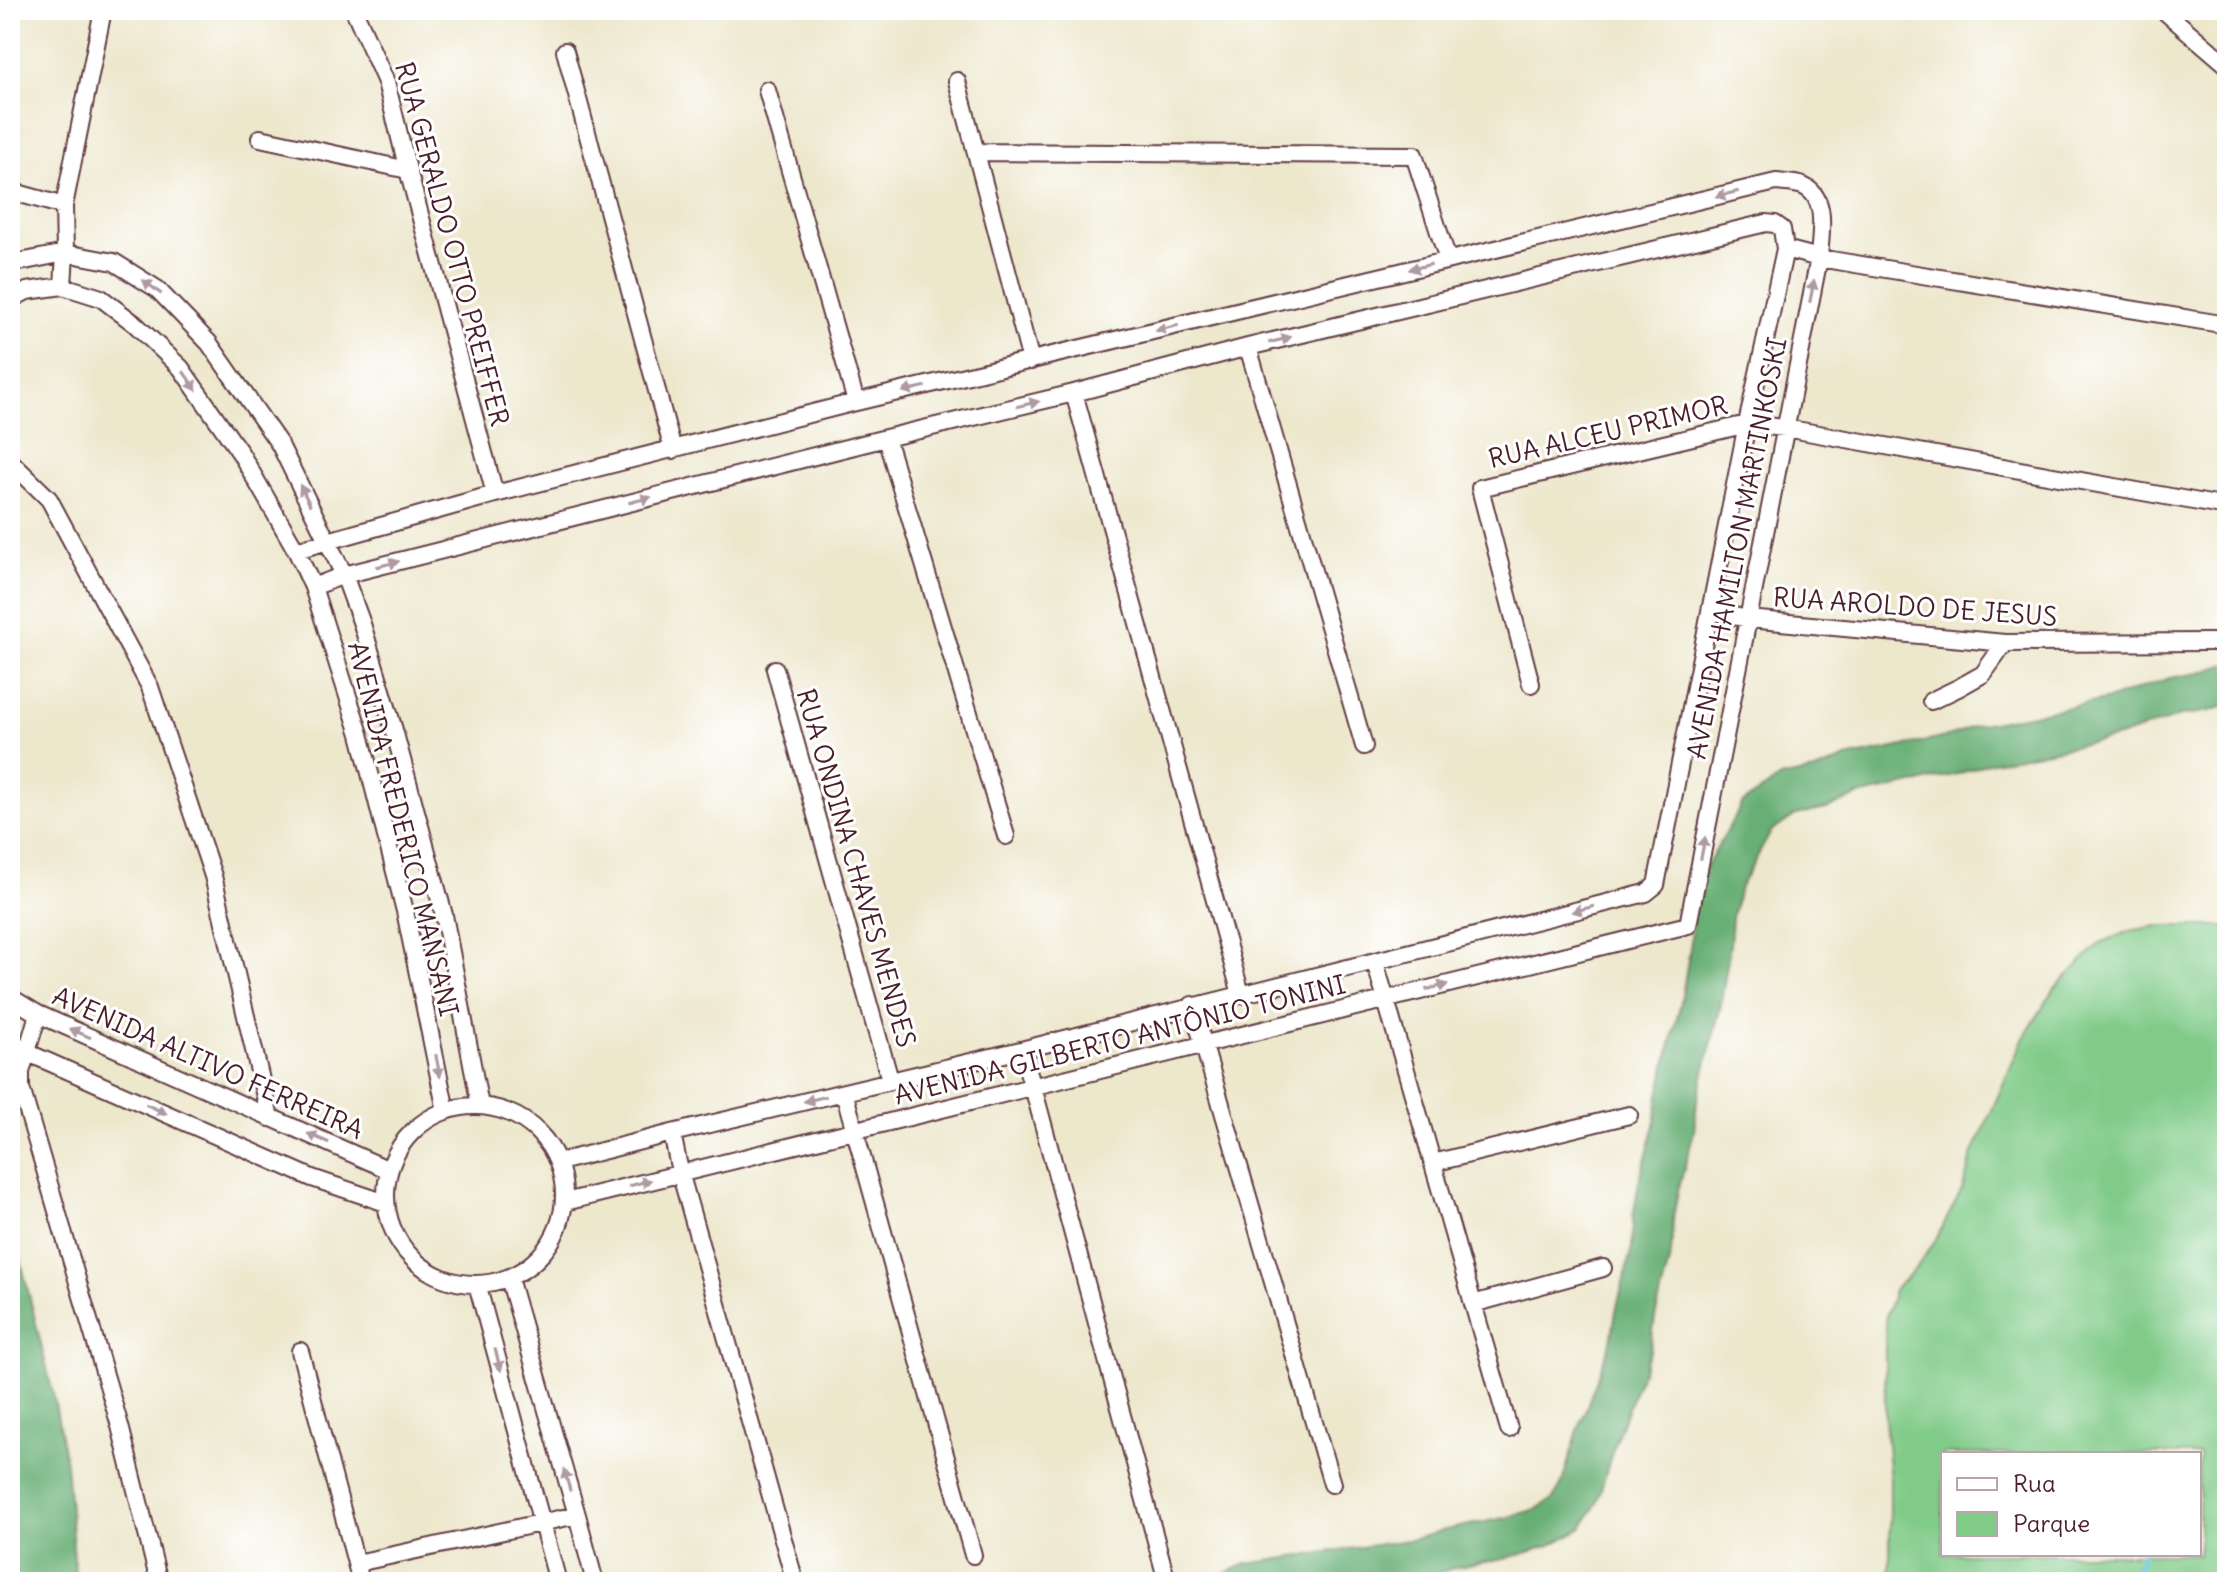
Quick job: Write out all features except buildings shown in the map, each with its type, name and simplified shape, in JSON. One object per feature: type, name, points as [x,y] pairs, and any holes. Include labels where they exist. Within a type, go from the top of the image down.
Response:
[{"type":"street","points":[[63,286],[64,206],[103,10]]},
{"type":"street","name":"RUA GERALDO OTTO PREIFFER","points":[[354,10],[386,82],[495,494]]},
{"type":"street","points":[[2163,10],[2227,65]]},
{"type":"street","points":[[565,51],[673,450]]},
{"type":"street","points":[[957,81],[1031,361]]},
{"type":"street","points":[[767,90],[856,402]]},
{"type":"street","points":[[260,138],[408,170]]},
{"type":"street","points":[[296,550],[495,494],[856,402],[1448,260],[1414,155],[977,152]]},
{"type":"street","name":"AVENIDA HAMILTON MARTINKOSKI","points":[[1448,260],[1776,182],[1803,186],[1815,196],[1822,215],[1819,258],[1688,925]]},
{"type":"street","points":[[10,191],[64,206]]},
{"type":"street","name":"AVENIDA HAMILTON MARTINKOSKI","points":[[1248,347],[1766,223],[1782,229],[1785,249],[1747,424],[1656,885]]},
{"type":"street","points":[[1785,249],[1819,258],[2227,325]]},
{"type":"street","name":"AVENIDA FREDERICO MANSANI","points":[[10,264],[65,253],[114,262],[157,289],[209,343],[280,445],[328,540],[362,624],[444,915],[480,1106]]},
{"type":"street","name":"AVENIDA FREDERICO MANSANI","points":[[10,300],[27,291],[63,286],[101,298],[135,324],[181,368],[241,454],[296,550],[313,587],[360,734],[405,911],[446,1111]]},
{"type":"street","points":[[313,587],[344,575],[1248,347],[1364,746]]},
{"type":"street","points":[[1074,393],[1241,994]]},
{"type":"street","name":"RUA ALCEU PRIMOR","points":[[1531,684],[1480,488],[1747,424],[1785,428],[2227,507]]},
{"type":"street","points":[[886,438],[1006,836]]},
{"type":"street","points":[[10,461],[49,499],[150,687],[213,876],[270,1118]]},
{"type":"street","name":"RUA AROLDO DE JESUS","points":[[1711,611],[1748,619],[2005,643],[2213,642]]},
{"type":"street","points":[[1931,701],[1983,674],[2005,643]]},
{"type":"street","name":"RUA ONDINA CHAVES MENDES","points":[[775,669],[890,1080]]},
{"type":"street","name":"AVENIDA GILBERTO ANTÔNIO TONINI","points":[[559,1162],[1375,962],[1646,893],[1656,885]]},
{"type":"street","name":"AVENIDA GILBERTO ANTÔNIO TONINI","points":[[565,1202],[1688,925]]},
{"type":"street","points":[[1375,962],[1509,1429]]},
{"type":"street","name":"AVENIDA ALTIVO FERREIRA","points":[[10,997],[38,1014],[389,1170]]},
{"type":"street","points":[[1192,1005],[1332,1484]]},
{"type":"street","points":[[38,1014],[21,1072],[21,1088],[120,1426],[159,1582]]},
{"type":"street","points":[[10,1040],[26,1052],[312,1178],[386,1203]]},
{"type":"street","points":[[1021,1050],[1165,1574]]},
{"type":"street","points":[[844,1092],[973,1555]]},
{"type":"street","points":[[480,1106],[503,1110],[525,1120],[548,1142],[559,1162],[565,1202],[557,1233],[548,1247],[524,1270],[493,1283],[477,1284],[444,1279],[416,1262],[395,1236],[386,1203],[386,1187],[389,1170],[405,1140],[431,1118],[446,1111],[480,1106]]},
{"type":"street","points":[[1433,1163],[1629,1115]]},
{"type":"street","points":[[672,1133],[680,1172],[795,1582]]},
{"type":"street","points":[[1473,1304],[1603,1268]]},
{"type":"street","points":[[509,1278],[595,1582]]},
{"type":"street","points":[[477,1284],[558,1582]]},
{"type":"street","points":[[300,1351],[361,1582]]},
{"type":"street","points":[[357,1563],[577,1515]]},
{"type":"green space","points":[[2227,664],[2227,705],[2180,716],[2119,737],[1988,763],[1958,774],[1858,796],[1827,809],[1796,815],[1771,832],[1740,887],[1732,917],[1720,1009],[1678,1191],[1671,1253],[1650,1351],[1615,1442],[1597,1503],[1581,1529],[1551,1545],[1519,1555],[1454,1568],[1423,1578],[1385,1582],[1194,1582],[1216,1578],[1246,1564],[1415,1539],[1509,1517],[1536,1509],[1553,1499],[1561,1486],[1611,1341],[1632,1247],[1639,1182],[1655,1125],[1659,1094],[1681,1002],[1693,910],[1703,873],[1742,804],[1780,778],[1815,771],[1846,758],[1947,737],[1977,725],[2110,699],[2170,678]]},
{"type":"green space","points":[[2157,926],[2227,926],[2227,1582],[1890,1582],[1885,1320],[1894,1290],[1916,1268],[1934,1243],[1963,1188],[1972,1156],[2022,1041],[2055,988],[2100,943],[2129,931]]},
{"type":"green space","points":[[10,1216],[54,1398],[66,1463],[76,1582],[10,1582]]},
{"type":"waterway","points":[[2131,1582],[2142,1556]]}]
